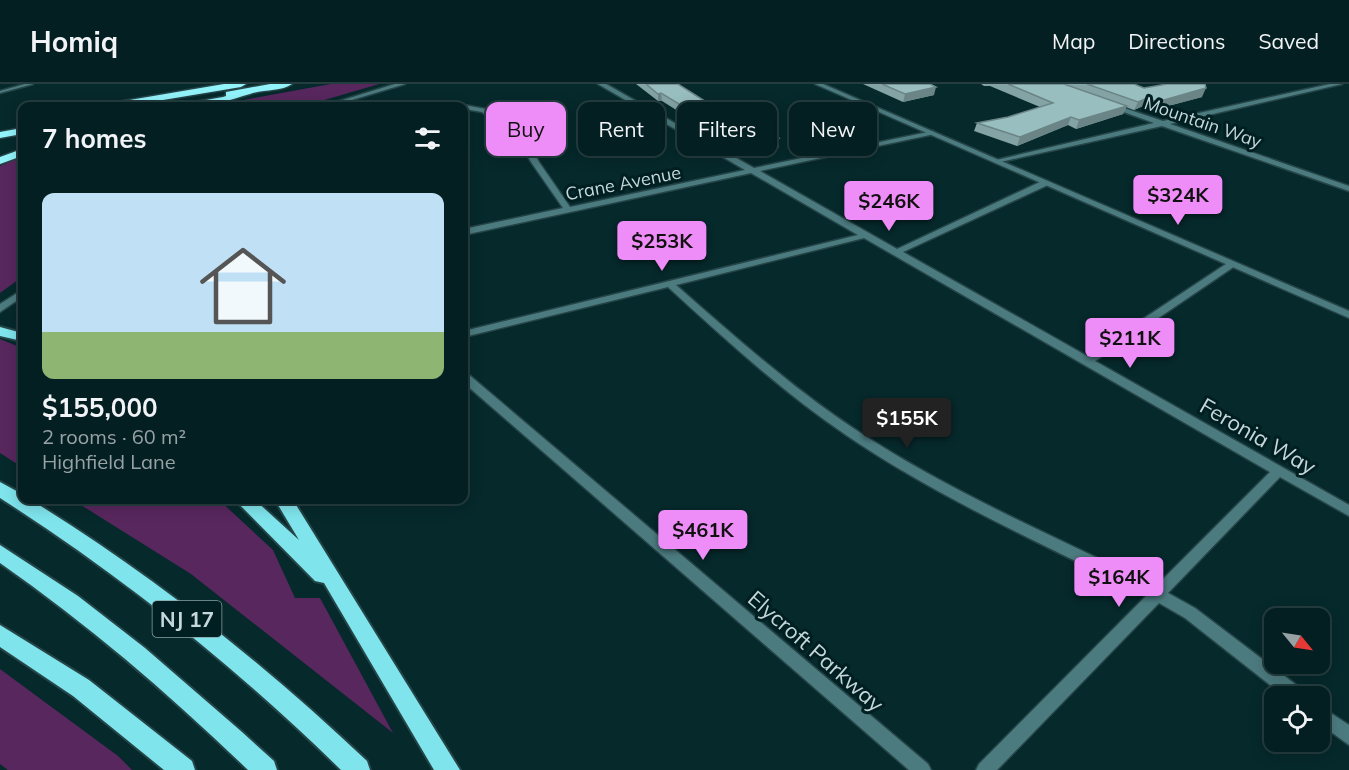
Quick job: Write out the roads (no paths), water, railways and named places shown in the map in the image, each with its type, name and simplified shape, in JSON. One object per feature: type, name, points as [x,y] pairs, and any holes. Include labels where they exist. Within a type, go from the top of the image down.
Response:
[{"type":"highway","points":[[140,102],[245,87],[287,84]]},
{"type":"highway","points":[[178,102],[245,87]]},
{"type":"highway","points":[[213,102],[225,100],[245,87]]},
{"type":"highway","points":[[0,126],[18,123]]},
{"type":"highway","points":[[0,135],[18,132]]},
{"type":"highway","points":[[0,160],[18,153]]},
{"type":"highway","points":[[0,331],[18,336]]},
{"type":"highway","name":"NJ 17","points":[[0,489],[18,501]]},
{"type":"highway","name":"NJ 17","points":[[23,504],[119,567],[197,627],[256,675],[358,770]]},
{"type":"highway","points":[[248,504],[346,599]]},
{"type":"highway","points":[[287,504],[448,770]]},
{"type":"highway","name":"NJ 17","points":[[0,553],[74,603],[129,646],[200,707],[265,770]]},
{"type":"highway","points":[[0,635],[81,688],[183,770]]},
{"type":"street","points":[[340,102],[402,84]]},
{"type":"street","points":[[601,84],[867,235]]},
{"type":"street","points":[[818,84],[1349,315]]},
{"type":"street","points":[[996,161],[1339,84]]},
{"type":"street","name":"Mountain Way","points":[[1101,102],[1349,189]]},
{"type":"street","points":[[468,107],[484,110],[522,139],[568,210]]},
{"type":"street","name":"Crane Avenue","points":[[468,231],[756,172],[930,133]]},
{"type":"street","points":[[897,252],[1045,183]]},
{"type":"street","points":[[468,333],[867,235]]},
{"type":"street","name":"Feronia Way","points":[[867,235],[1349,511]]},
{"type":"street","points":[[1087,361],[1232,264]]},
{"type":"street","points":[[671,285],[780,381],[852,433],[948,489],[1190,613],[1284,686]]},
{"type":"street","points":[[0,309],[18,296]]},
{"type":"street","name":"Elycroft Parkway","points":[[468,379],[922,770]]},
{"type":"street","points":[[985,770],[1279,470]]},
{"type":"street","points":[[1330,722],[1349,736]]},
{"type":"lane","points":[[0,92],[31,84]]}]
